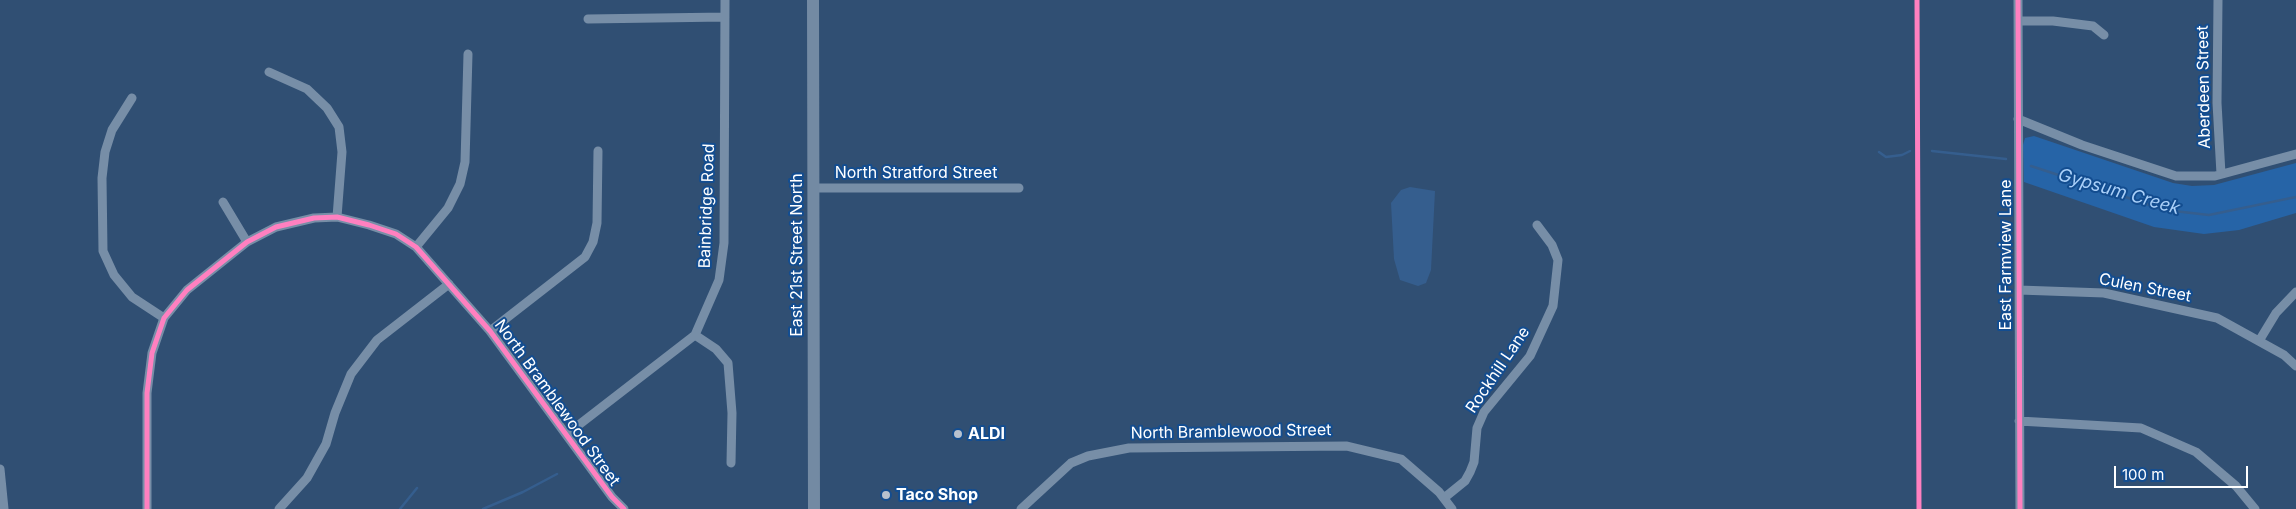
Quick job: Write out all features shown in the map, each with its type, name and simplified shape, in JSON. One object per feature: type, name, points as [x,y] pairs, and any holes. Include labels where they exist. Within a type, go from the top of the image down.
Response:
[{"type":"main road","name":"East 21st Street North","points":[[813,0],[814,509]]},
{"type":"street","name":"Bainbridge Road","points":[[567,434],[695,335],[719,280],[724,243],[725,0]]},
{"type":"street","name":"East Farmview Lane","points":[[2018,0],[2020,509]]},
{"type":"street","name":"Aberdeen Street","points":[[2218,0],[2217,103],[2221,174]]},
{"type":"street","points":[[588,19],[724,17]]},
{"type":"street","points":[[2019,21],[2053,21],[2093,26],[2104,36]]},
{"type":"street","points":[[416,247],[448,208],[460,184],[465,162],[468,54]]},
{"type":"street","points":[[269,72],[306,89],[327,108],[339,127],[342,152],[337,217]]},
{"type":"street","points":[[132,98],[112,130],[104,152],[102,178],[103,251],[114,275],[132,297],[164,318]]},
{"type":"street","points":[[2018,119],[2082,145],[2176,176],[2221,174],[2296,154]]},
{"type":"street","points":[[490,331],[585,257],[593,242],[597,223],[598,151]]},
{"type":"street","name":"North Stratford Street","points":[[813,188],[1020,188]]},
{"type":"street","points":[[222,202],[247,242]]},
{"type":"street","name":"North Bramblewood Street","points":[[147,509],[147,393],[152,353],[164,318],[187,290],[247,242],[276,227],[314,218],[337,217],[396,234],[416,247],[490,331],[612,497],[624,509]]},
{"type":"street","name":"Rockhill Lane","points":[[1444,498],[1464,481],[1470,472],[1474,462],[1477,428],[1484,412],[1530,356],[1553,306],[1558,260],[1552,245],[1538,225]]},
{"type":"street","points":[[279,509],[307,478],[321,453],[351,374],[377,340],[449,284]]},
{"type":"street","name":"Culen Street","points":[[2019,290],[2104,292],[2217,318],[2284,355],[2296,366]]},
{"type":"street","points":[[2259,341],[2276,313],[2296,292]]},
{"type":"street","points":[[695,335],[716,349],[728,363],[732,413],[732,464]]},
{"type":"street","points":[[2019,421],[2141,428],[2196,452],[2236,486],[2255,509]]},
{"type":"street","name":"North Bramblewood Street","points":[[1021,509],[1071,463],[1088,456],[1129,448],[1347,446],[1401,460],[1440,492],[1452,509]]},
{"type":"street","points":[[0,469],[3,503]]},
{"type":"shaded area","points":[[2034,136],[2173,183],[2192,186],[2214,185],[2296,163],[2296,213],[2239,230],[2204,234],[2154,227],[2024,182],[2023,145],[2025,138]]},
{"type":"shaded area","points":[[1410,187],[1435,191],[1431,270],[1426,283],[1418,286],[1400,280],[1394,259],[1391,203],[1401,190]]},
{"type":"waterway","name":"Gypsum Creek","points":[[1879,152],[1886,157],[1902,155],[1910,151]]},
{"type":"waterway","name":"Gypsum Creek","points":[[1932,151],[2006,159]]},
{"type":"waterway","name":"Gypsum Creek","points":[[2031,166],[2165,210],[2209,215],[2296,197]]},
{"type":"waterway","points":[[483,509],[523,492],[557,474]]},
{"type":"waterway","points":[[400,509],[417,488]]},
{"type":"cycle path","points":[[1917,0],[1919,509]]},
{"type":"cycle path","points":[[2018,0],[2020,509]]},
{"type":"cycle path","points":[[147,509],[147,393],[152,353],[164,318],[187,290],[247,242],[276,227],[314,218],[337,217],[396,234],[416,247],[490,331],[612,497],[624,509]]},
{"type":"place","name":"ALDI","points":[[958,434]]},
{"type":"place","name":"Taco Shop","points":[[886,495]]}]
